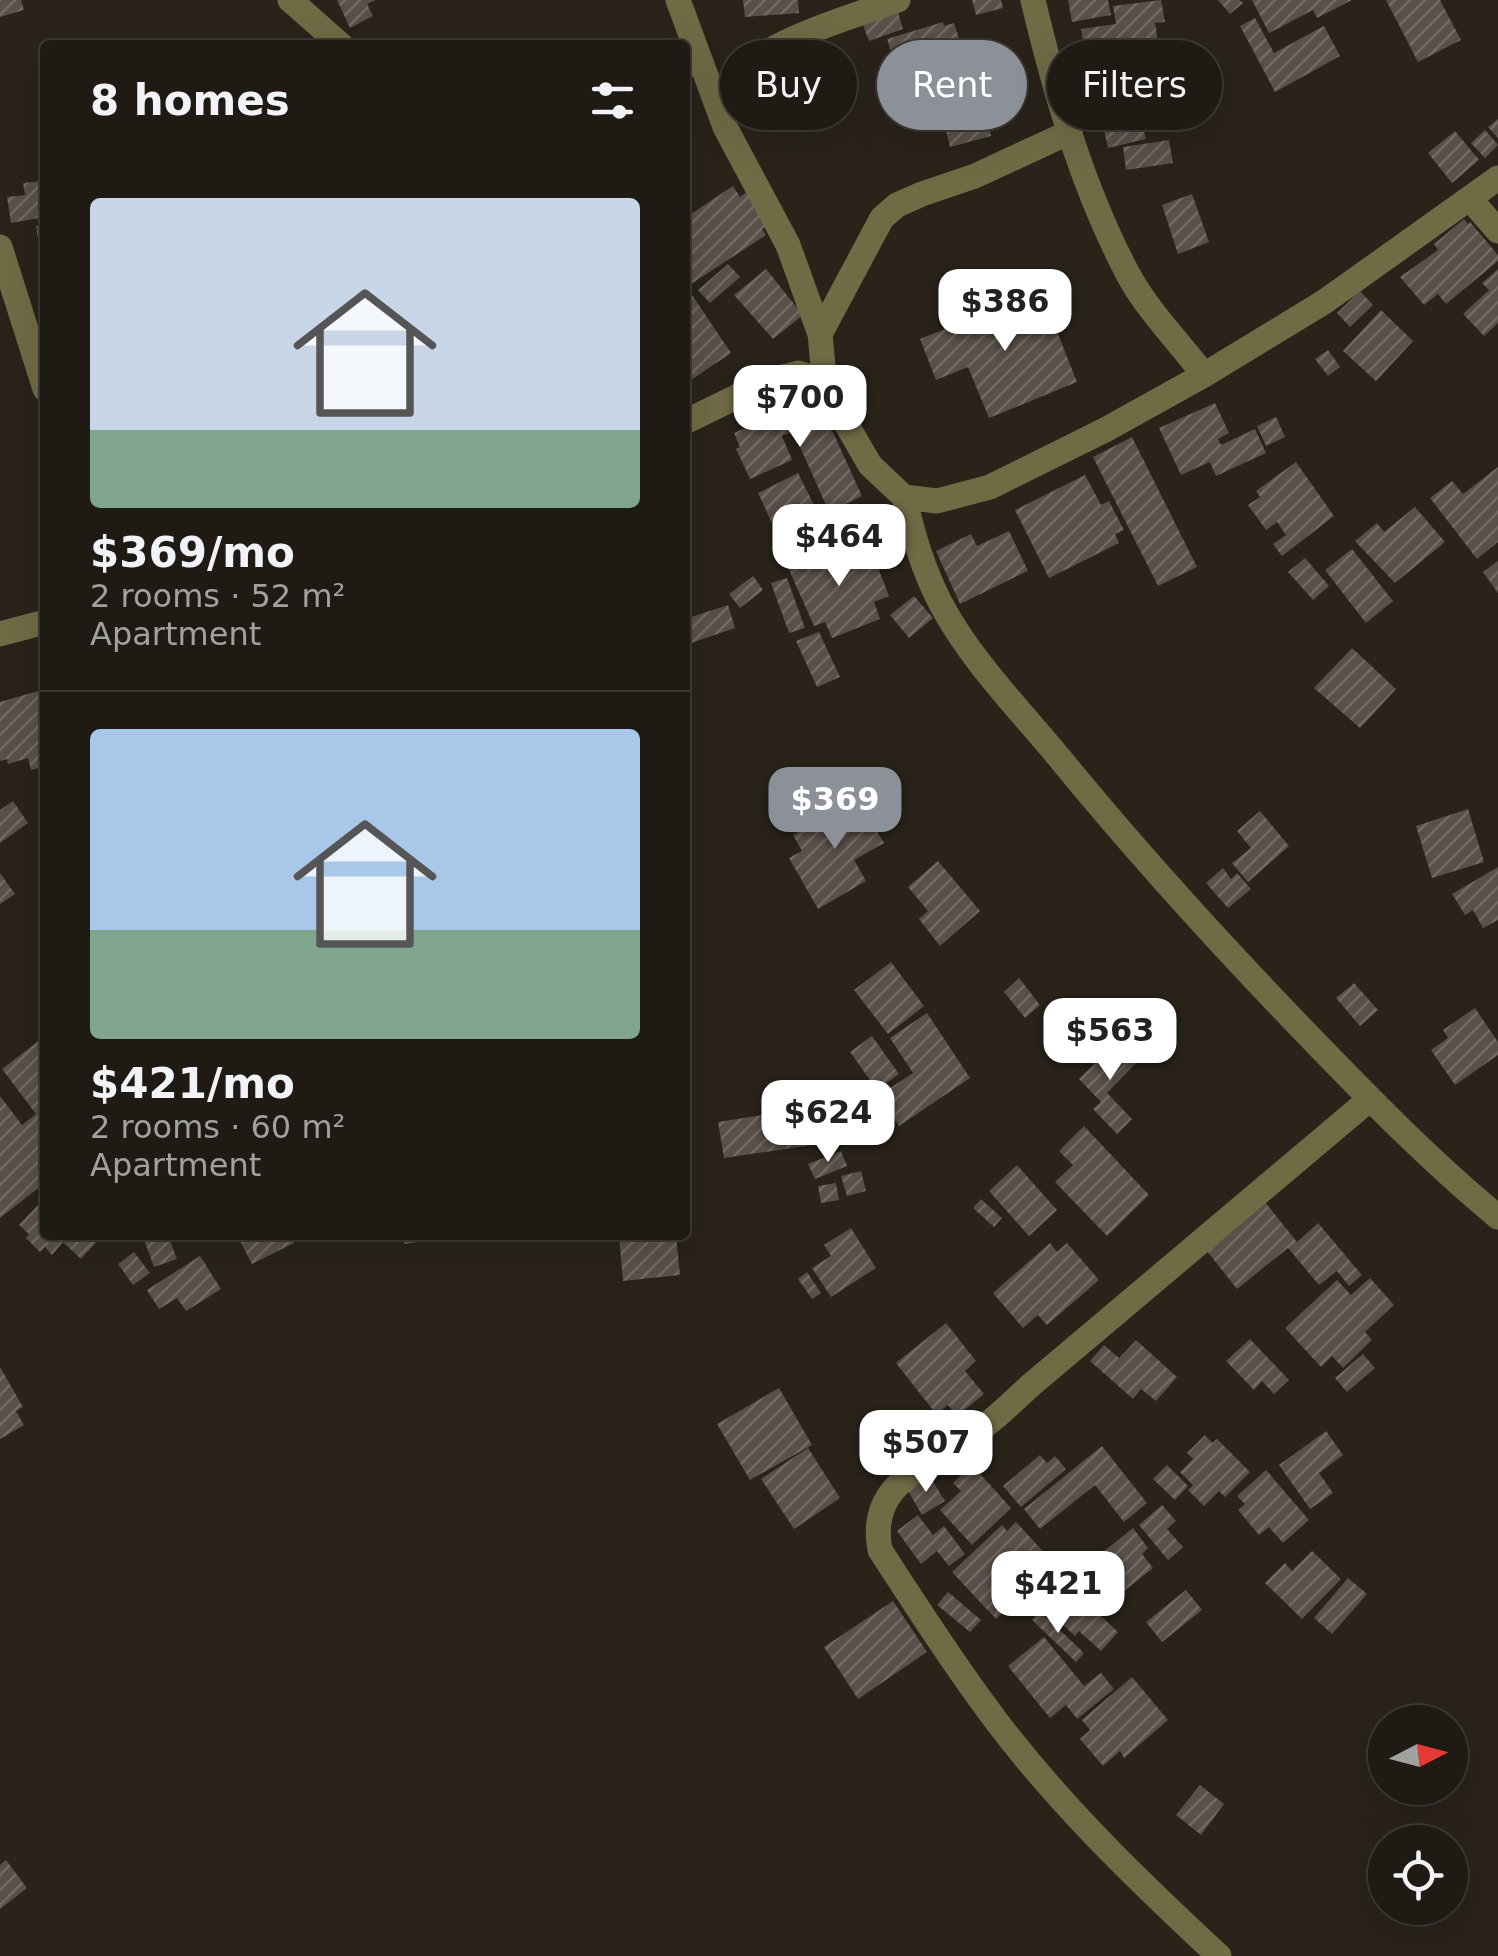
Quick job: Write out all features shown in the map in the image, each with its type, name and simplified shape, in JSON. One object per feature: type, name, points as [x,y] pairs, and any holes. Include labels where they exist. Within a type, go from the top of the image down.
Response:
[{"type":"street","points":[[290,0],[335,40]]},
{"type":"street","points":[[678,0],[724,128],[788,245],[820,334],[825,388]]},
{"type":"street","points":[[715,100],[733,76],[760,57],[898,0]]},
{"type":"street","points":[[1033,0],[1070,132],[1102,218],[1131,280],[1204,375]]},
{"type":"street","points":[[820,334],[882,218],[922,194],[976,176],[1070,132]]},
{"type":"street","points":[[904,497],[936,501],[990,487],[1105,430],[1324,302],[1498,178]]},
{"type":"street","points":[[1471,200],[1498,231]]},
{"type":"street","points":[[0,246],[40,373]]},
{"type":"street","points":[[690,420],[771,380],[798,373],[812,377],[825,388],[870,465],[904,497],[918,554],[942,606],[974,654],[1183,903],[1370,1100],[1443,1171],[1498,1217]]},
{"type":"street","points":[[0,634],[40,623]]},
{"type":"street","points":[[1219,1956],[1096,1836],[984,1705],[880,1550],[876,1527],[880,1509],[895,1486],[991,1422],[1370,1100]]},
{"type":"building","points":[[0,0],[21,0],[24,10],[0,17]]},
{"type":"building","points":[[337,0],[375,0],[367,4],[373,16],[350,28]]},
{"type":"building","points":[[743,0],[798,0],[799,13],[745,17]]},
{"type":"building","points":[[972,0],[1001,0],[1003,8],[976,15]]},
{"type":"building","points":[[1068,0],[1108,0],[1111,15],[1072,22]]},
{"type":"building","points":[[1161,0],[1165,22],[1155,23],[1158,40],[1083,40],[1081,29],[1116,24],[1113,6]]},
{"type":"building","points":[[1218,0],[1240,0],[1243,3],[1230,14]]},
{"type":"building","points":[[1252,0],[1352,0],[1317,18],[1313,10],[1269,33]]},
{"type":"building","points":[[1386,0],[1440,0],[1461,40],[1418,62]]},
{"type":"building","points":[[897,9],[903,29],[869,41],[862,22]]},
{"type":"building","points":[[1255,18],[1274,53],[1324,26],[1340,56],[1275,92],[1240,26]]},
{"type":"building","points":[[943,22],[944,26],[954,23],[959,40],[887,40]]},
{"type":"building","points":[[690,53],[698,75],[690,77]]},
{"type":"building","points":[[1498,119],[1498,138],[1488,127]]},
{"type":"building","points":[[946,130],[990,130],[991,136],[950,147]]},
{"type":"building","points":[[1104,130],[1144,130],[1146,139],[1108,148]]},
{"type":"building","points":[[1485,130],[1498,145],[1485,158],[1471,143]]},
{"type":"building","points":[[1455,131],[1479,160],[1452,183],[1428,153]]},
{"type":"building","points":[[1169,140],[1173,163],[1126,170],[1123,147]]},
{"type":"building","points":[[40,181],[40,218],[11,223],[7,197],[25,195],[23,183]]},
{"type":"building","points":[[733,186],[740,197],[750,190],[772,224],[762,229],[766,235],[690,285],[690,215]]},
{"type":"building","points":[[1192,194],[1209,242],[1178,254],[1162,205]]},
{"type":"building","points":[[1464,219],[1498,255],[1498,261],[1446,304],[1438,294],[1424,305],[1400,277],[1438,250],[1434,244]]},
{"type":"building","points":[[728,264],[740,277],[710,303],[698,290]]},
{"type":"building","points":[[766,269],[803,315],[773,339],[734,295]]},
{"type":"building","points":[[1498,269],[1498,323],[1484,336],[1463,314],[1489,290],[1482,283]]},
{"type":"building","points":[[1041,291],[1077,382],[989,418],[968,367],[936,380],[920,339]]},
{"type":"building","points":[[1360,291],[1373,305],[1350,327],[1337,313]]},
{"type":"building","points":[[690,292],[731,353],[690,381]]},
{"type":"building","points":[[1381,310],[1413,341],[1376,381],[1343,351]]},
{"type":"building","points":[[1328,350],[1340,367],[1328,376],[1315,359]]},
{"type":"building","points":[[816,395],[862,496],[829,512],[793,431],[782,436],[792,460],[750,479],[736,449],[740,447],[734,433]]},
{"type":"building","points":[[1215,403],[1229,433],[1218,439],[1221,445],[1255,429],[1266,453],[1216,476],[1210,462],[1181,475],[1159,428]]},
{"type":"building","points":[[1276,417],[1285,437],[1266,446],[1257,426]]},
{"type":"building","points":[[1132,437],[1197,567],[1158,586],[1093,457]]},
{"type":"building","points":[[1296,462],[1334,516],[1282,556],[1273,544],[1286,535],[1277,522],[1266,530],[1248,505],[1260,497],[1256,491]]},
{"type":"building","points":[[1498,467],[1498,542],[1477,559],[1430,498],[1452,481],[1463,494]]},
{"type":"building","points":[[798,473],[821,519],[846,507],[855,524],[788,558],[758,493]]},
{"type":"building","points":[[1085,475],[1101,505],[1109,501],[1124,530],[1115,534],[1119,543],[1049,578],[1015,510]]},
{"type":"building","points":[[1415,507],[1445,542],[1395,583],[1355,541],[1377,523],[1384,532]]},
{"type":"building","points":[[1009,531],[1028,571],[960,604],[936,551],[971,534],[977,546]]},
{"type":"building","points":[[835,545],[842,564],[872,552],[889,596],[874,602],[880,619],[832,638],[825,622],[814,626],[786,563]]},
{"type":"building","points":[[1352,549],[1393,601],[1366,623],[1325,570]]},
{"type":"building","points":[[1305,558],[1329,586],[1313,600],[1288,572]]},
{"type":"building","points":[[1498,561],[1498,593],[1483,572]]},
{"type":"building","points":[[753,576],[763,590],[740,608],[729,594]]},
{"type":"building","points":[[787,578],[805,628],[789,633],[771,583]]},
{"type":"building","points":[[914,596],[933,618],[909,638],[890,615]]},
{"type":"building","points":[[728,605],[735,628],[690,643],[690,617]]},
{"type":"building","points":[[819,632],[840,677],[817,687],[796,641]]},
{"type":"building","points":[[1352,648],[1396,689],[1360,728],[1314,688]]},
{"type":"building","points":[[40,690],[40,767],[31,770],[28,758],[8,764],[7,759],[0,761],[0,702]]},
{"type":"building","points":[[857,798],[884,843],[854,860],[866,881],[818,909],[789,858],[802,851],[793,835]]},
{"type":"building","points":[[13,801],[28,823],[0,843],[0,810]]},
{"type":"building","points":[[1468,809],[1484,862],[1432,878],[1416,826]]},
{"type":"building","points":[[1260,811],[1289,846],[1248,882],[1232,863],[1251,848],[1237,831]]},
{"type":"building","points":[[938,861],[980,911],[940,946],[919,919],[928,911],[908,887]]},
{"type":"building","points":[[1498,867],[1498,920],[1483,928],[1473,910],[1465,915],[1452,894]]},
{"type":"building","points":[[1223,868],[1231,879],[1237,873],[1251,889],[1228,908],[1206,883]]},
{"type":"building","points":[[0,873],[15,894],[0,904]]},
{"type":"building","points":[[891,962],[924,1006],[888,1034],[854,990]]},
{"type":"building","points":[[1019,978],[1040,1005],[1025,1018],[1004,992]]},
{"type":"building","points":[[1354,983],[1378,1010],[1360,1026],[1336,998]]},
{"type":"building","points":[[1475,1008],[1498,1042],[1498,1055],[1455,1085],[1431,1050],[1448,1038],[1443,1030]]},
{"type":"building","points":[[927,1013],[970,1078],[899,1126],[878,1096],[913,1073],[890,1038]]},
{"type":"building","points":[[872,1036],[899,1074],[877,1090],[850,1052]]},
{"type":"building","points":[[1120,1039],[1140,1059],[1107,1093],[1132,1119],[1117,1134],[1093,1109],[1101,1102],[1079,1079]]},
{"type":"building","points":[[40,1040],[40,1187],[0,1218],[0,1096],[22,1125],[36,1114],[2,1069]]},
{"type":"building","points":[[806,1108],[812,1145],[724,1158],[718,1122]]},
{"type":"building","points":[[1084,1126],[1149,1195],[1107,1236],[1055,1182],[1073,1165],[1059,1151]]},
{"type":"building","points":[[841,1151],[847,1166],[815,1179],[808,1164]]},
{"type":"building","points":[[1017,1165],[1057,1210],[1029,1236],[989,1191]]},
{"type":"building","points":[[861,1171],[866,1191],[847,1196],[841,1176]]},
{"type":"building","points":[[836,1183],[839,1200],[821,1203],[818,1186]]},
{"type":"building","points":[[981,1199],[1002,1218],[994,1227],[973,1208]]},
{"type":"building","points":[[1265,1202],[1297,1242],[1318,1223],[1362,1275],[1349,1286],[1337,1271],[1319,1285],[1288,1248],[1237,1289],[1206,1250]]},
{"type":"building","points":[[40,1203],[40,1240],[98,1240],[81,1259],[63,1242],[52,1255],[45,1247],[40,1252],[19,1225]]},
{"type":"building","points":[[851,1228],[876,1268],[831,1297],[812,1268],[831,1256],[824,1245]]},
{"type":"building","points":[[144,1240],[170,1240],[177,1259],[154,1267]]},
{"type":"building","points":[[240,1240],[292,1240],[294,1243],[252,1264]]},
{"type":"building","points":[[619,1240],[676,1240],[680,1275],[623,1281]]},
{"type":"building","points":[[1050,1243],[1057,1252],[1067,1243],[1099,1280],[1047,1325],[1038,1315],[1023,1328],[993,1293]]},
{"type":"building","points":[[134,1252],[150,1273],[133,1285],[118,1264]]},
{"type":"building","points":[[200,1256],[221,1289],[186,1311],[177,1298],[159,1309],[147,1290]]},
{"type":"building","points":[[807,1272],[821,1293],[812,1299],[798,1279]]},
{"type":"building","points":[[1370,1278],[1394,1305],[1365,1332],[1372,1340],[1343,1368],[1332,1356],[1321,1367],[1285,1328],[1337,1280],[1351,1295]]},
{"type":"building","points":[[946,1323],[976,1361],[965,1371],[984,1394],[957,1416],[948,1405],[936,1414],[896,1363]]},
{"type":"building","points":[[1250,1339],[1289,1380],[1274,1394],[1262,1381],[1254,1390],[1226,1361]]},
{"type":"building","points":[[1136,1340],[1177,1377],[1156,1401],[1141,1389],[1133,1399],[1090,1361],[1104,1345],[1119,1358]]},
{"type":"building","points":[[1363,1354],[1375,1368],[1347,1392],[1335,1378]]},
{"type":"building","points":[[0,1367],[23,1407],[16,1411],[24,1425],[0,1439]]},
{"type":"building","points":[[779,1388],[812,1445],[750,1480],[717,1424]]},
{"type":"building","points":[[1326,1431],[1343,1455],[1319,1473],[1333,1493],[1310,1509],[1279,1465]]},
{"type":"building","points":[[1205,1435],[1212,1443],[1217,1439],[1250,1472],[1225,1497],[1219,1491],[1204,1506],[1188,1490],[1193,1485],[1180,1472],[1193,1459],[1187,1453]]},
{"type":"building","points":[[1102,1446],[1147,1503],[1124,1522],[1095,1485],[1040,1529],[1024,1509]]},
{"type":"building","points":[[808,1448],[840,1498],[794,1529],[761,1479]]},
{"type":"building","points":[[1040,1455],[1047,1463],[1055,1456],[1066,1469],[1021,1507],[1003,1486]]},
{"type":"building","points":[[972,1465],[1011,1508],[972,1545],[940,1510],[961,1491],[953,1483]]},
{"type":"building","points":[[1167,1465],[1188,1486],[1175,1500],[1153,1479]]},
{"type":"building","points":[[1266,1470],[1309,1520],[1283,1543],[1269,1527],[1259,1535],[1238,1510],[1245,1504],[1237,1496]]},
{"type":"building","points":[[929,1475],[945,1501],[922,1515],[907,1489]]},
{"type":"building","points":[[1162,1505],[1176,1521],[1167,1529],[1183,1547],[1168,1560],[1139,1525]]},
{"type":"building","points":[[918,1515],[933,1535],[944,1526],[965,1554],[949,1566],[937,1551],[921,1564],[897,1531]]},
{"type":"building","points":[[1016,1522],[1051,1560],[1045,1566],[1060,1581],[1034,1604],[1024,1593],[996,1619],[952,1572],[1002,1525],[1007,1531]]},
{"type":"building","points":[[1133,1528],[1148,1548],[1142,1554],[1153,1568],[1098,1612],[1071,1578]]},
{"type":"building","points":[[1312,1551],[1341,1579],[1302,1619],[1265,1583],[1285,1563],[1292,1571]]},
{"type":"building","points":[[1348,1578],[1367,1594],[1332,1634],[1314,1618]]},
{"type":"building","points":[[1186,1590],[1202,1610],[1162,1642],[1146,1622]]},
{"type":"building","points":[[948,1592],[981,1620],[970,1632],[937,1605]]},
{"type":"building","points":[[1075,1592],[1118,1632],[1101,1651],[1079,1631],[1075,1636],[1053,1616]]},
{"type":"building","points":[[893,1601],[927,1652],[858,1699],[824,1647]]},
{"type":"building","points":[[1040,1611],[1084,1653],[1076,1662],[1032,1620]]},
{"type":"building","points":[[1044,1637],[1084,1686],[1101,1673],[1114,1689],[1077,1719],[1066,1705],[1050,1718],[1008,1666]]},
{"type":"building","points":[[1132,1677],[1168,1720],[1124,1758],[1120,1751],[1103,1766],[1080,1739],[1090,1730],[1082,1720]]},
{"type":"building","points":[[1200,1785],[1224,1804],[1201,1835],[1176,1815]]},
{"type":"building","points":[[6,1860],[27,1888],[0,1909],[0,1865]]}]
